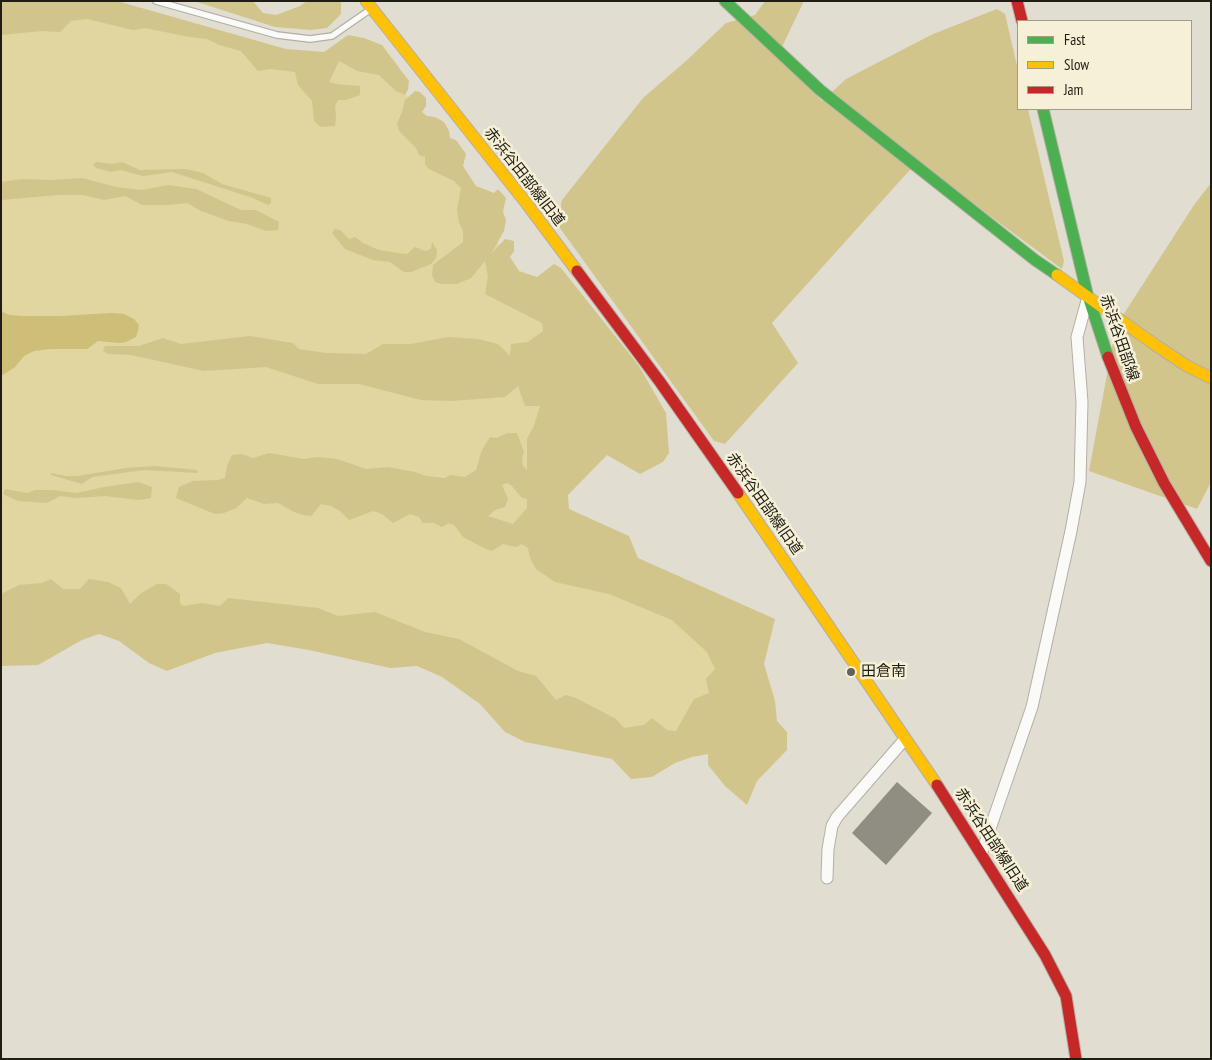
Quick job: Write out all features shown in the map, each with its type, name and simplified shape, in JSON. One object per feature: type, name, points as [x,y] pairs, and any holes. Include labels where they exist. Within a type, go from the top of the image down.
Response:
[{"type":"street","points":[[726,1],[820,90],[1035,260],[1154,344],[1187,366],[1211,378]]},
{"type":"street","points":[[1018,1],[1022,20]]},
{"type":"street","name":"赤浜谷田部線旧道","points":[[369,5],[544,226],[660,382],[790,569],[982,852],[1045,955],[1066,996],[1076,1059]]},
{"type":"street","name":"赤浜谷田部線","points":[[1043,110],[1088,296],[1110,364],[1136,427],[1164,483],[1211,561]]},
{"type":"street","points":[[982,852],[1032,707],[1071,531],[1080,482],[1082,402],[1077,336],[1088,296]]},
{"type":"street","points":[[827,878],[828,849],[832,826],[837,817],[905,740]]},
{"type":"lane","points":[[156,1],[277,35],[310,39],[332,36],[369,5]]},
{"type":"shaded area","points":[[1,1],[117,1],[286,49],[324,52],[348,35],[364,38],[382,45],[409,81],[408,90],[405,95],[396,91],[379,75],[357,71],[339,61],[329,82],[360,86],[360,95],[346,100],[338,100],[335,106],[335,126],[321,127],[314,121],[312,101],[298,85],[295,72],[270,69],[258,71],[241,51],[219,45],[207,39],[145,28],[133,30],[87,19],[71,21],[60,32],[42,31],[1,35]]},
{"type":"shaded area","points":[[91,1],[318,62],[349,45],[387,64],[551,329],[555,526],[753,656],[696,749],[618,750],[430,661],[268,639],[98,631],[1,635],[1,2]]},
{"type":"shaded area","points":[[194,1],[253,1],[263,13],[276,15],[300,6],[307,1],[341,1],[341,14],[327,28],[311,30],[275,27]]},
{"type":"shaded area","points":[[765,1],[804,1],[778,55],[822,101],[846,79],[933,34],[997,9],[1005,14],[1017,66],[1017,110],[1028,110],[1064,261],[1062,269],[917,162],[772,323],[798,363],[725,444],[714,441],[557,224],[562,200],[643,98],[726,23],[755,15]]},
{"type":"shaded area","points":[[415,91],[420,92],[426,98],[426,106],[422,112],[427,116],[435,117],[444,122],[449,131],[450,138],[456,140],[466,154],[463,166],[476,186],[494,193],[498,189],[506,198],[503,212],[506,220],[504,231],[491,254],[505,239],[514,241],[514,251],[510,257],[519,271],[537,277],[554,264],[561,268],[639,366],[666,413],[669,453],[663,462],[640,474],[607,455],[568,495],[569,509],[629,536],[638,558],[775,619],[764,664],[775,701],[777,721],[787,732],[787,750],[757,781],[747,805],[725,786],[708,765],[708,754],[675,763],[652,777],[631,779],[612,759],[525,742],[505,732],[480,704],[442,677],[417,666],[390,668],[309,650],[267,643],[215,653],[167,671],[149,663],[119,641],[99,634],[82,640],[38,665],[1,666],[1,594],[19,585],[42,583],[51,579],[63,589],[80,589],[89,579],[108,582],[121,588],[130,604],[140,594],[157,584],[166,584],[180,594],[180,604],[184,606],[201,603],[220,606],[228,598],[318,608],[338,616],[375,612],[425,632],[459,639],[518,671],[536,676],[556,700],[566,695],[576,698],[616,719],[624,728],[644,725],[652,718],[667,730],[676,731],[694,699],[709,693],[706,679],[715,669],[707,652],[672,620],[609,594],[555,582],[536,569],[530,558],[528,548],[522,544],[516,547],[503,544],[492,551],[463,537],[454,525],[449,523],[442,527],[434,523],[423,523],[419,517],[410,514],[393,523],[382,514],[373,511],[349,520],[340,511],[331,506],[321,504],[311,516],[294,512],[278,503],[264,504],[247,498],[236,508],[224,513],[215,514],[176,498],[179,487],[193,481],[225,478],[227,466],[232,455],[242,454],[253,458],[269,453],[304,459],[317,457],[337,459],[366,469],[388,467],[426,476],[445,478],[450,475],[465,477],[476,470],[482,450],[490,437],[496,438],[508,433],[517,433],[524,452],[522,458],[523,466],[527,470],[527,439],[534,426],[540,406],[525,406],[518,386],[505,397],[451,401],[421,400],[359,384],[318,384],[266,367],[204,371],[131,355],[108,354],[103,351],[105,346],[139,346],[163,338],[181,344],[250,336],[293,343],[299,349],[326,353],[366,354],[383,344],[411,344],[448,337],[478,339],[498,344],[510,356],[511,344],[528,342],[543,331],[542,323],[485,294],[488,277],[485,261],[471,278],[457,284],[435,282],[432,275],[433,265],[463,242],[463,231],[459,223],[457,210],[461,188],[454,181],[429,169],[425,164],[425,157],[419,155],[416,148],[399,131],[397,124],[405,100]],"holes":[[[507,483],[522,498],[527,499],[527,508],[513,524],[488,516],[495,510],[505,507],[508,499],[502,485]]]},
{"type":"shaded area","points":[[97,162],[112,164],[122,162],[140,170],[186,169],[203,173],[222,184],[271,198],[271,203],[268,205],[253,198],[172,172],[143,176],[120,170],[111,172],[96,168],[93,164]]},
{"type":"shaded area","points":[[82,178],[116,187],[142,190],[168,185],[196,189],[241,210],[256,210],[279,222],[278,230],[266,231],[247,224],[229,221],[201,211],[187,203],[142,205],[125,196],[104,200],[83,195],[58,195],[1,200],[2,182],[21,179],[52,180]]},
{"type":"shaded area","points":[[1211,183],[1211,482],[1197,509],[1089,471],[1116,326],[1194,205]]},
{"type":"shaded area","points":[[335,229],[340,230],[349,239],[355,237],[379,250],[399,253],[407,254],[415,247],[425,251],[431,249],[432,242],[437,250],[436,258],[431,264],[411,272],[404,272],[390,262],[373,260],[345,249],[332,233]]},
{"type":"shaded area","points":[[1,311],[9,315],[24,316],[124,314],[134,319],[139,325],[136,337],[126,342],[98,341],[87,349],[34,351],[24,356],[15,367],[1,376]]},
{"type":"shaded area","points":[[155,466],[197,470],[198,473],[144,470],[92,477],[82,484],[51,475],[51,473],[77,476],[126,468]]},
{"type":"shaded area","points":[[138,482],[152,487],[151,498],[139,500],[105,496],[77,498],[60,496],[47,503],[18,501],[3,494],[5,489],[27,493],[35,490],[52,490],[77,493]]},
{"type":"building","points":[[897,782],[932,813],[886,865],[852,833]]},
{"type":"traffic: fast","points":[[725,1],[820,90],[1035,260],[1057,275]]},
{"type":"traffic: fast","points":[[1043,110],[1087,293],[1108,357]]},
{"type":"traffic: slow","points":[[366,1],[527,204],[577,271]]},
{"type":"traffic: slow","points":[[1057,275],[1154,344],[1187,366],[1211,378]]},
{"type":"traffic: slow","points":[[738,493],[937,785]]},
{"type":"traffic: jam","points":[[1017,1],[1022,20]]},
{"type":"traffic: jam","points":[[577,271],[660,382],[738,493]]},
{"type":"traffic: jam","points":[[1108,357],[1136,427],[1164,483],[1211,561]]},
{"type":"traffic: jam","points":[[937,785],[1045,955],[1066,996],[1076,1059]]},
{"type":"place","name":"田倉南","points":[[851,672]]}]
